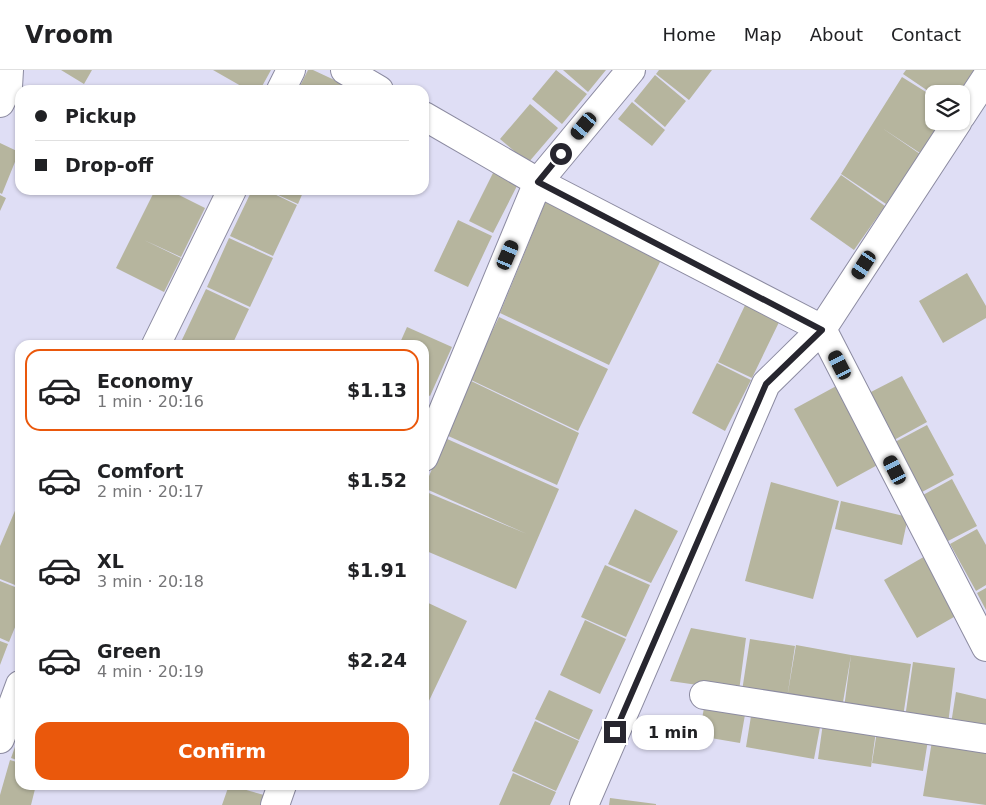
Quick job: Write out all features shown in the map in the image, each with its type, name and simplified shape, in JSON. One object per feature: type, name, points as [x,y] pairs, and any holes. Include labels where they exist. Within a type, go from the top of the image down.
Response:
[{"type":"street","points":[[0,103],[8,87],[9,70]]},
{"type":"street","points":[[284,85],[291,70]]},
{"type":"street","points":[[345,70],[370,85]]},
{"type":"street","points":[[429,445],[538,182],[631,70]]},
{"type":"street","points":[[970,102],[986,78]]},
{"type":"street","points":[[429,119],[538,182],[822,330],[986,647]]},
{"type":"street","points":[[584,805],[766,384],[822,330],[952,130]]},
{"type":"street","points":[[158,340],[230,195]]},
{"type":"street","points":[[704,695],[986,739]]},
{"type":"street","points":[[0,740],[15,699]]},
{"type":"street","points":[[274,805],[280,790]]},
{"type":"building","points":[[61,70],[92,70],[84,84]]},
{"type":"building","points":[[213,70],[271,70],[263,85],[239,85]]},
{"type":"building","points":[[308,70],[313,70],[343,84],[342,85],[300,85]]},
{"type":"building","points":[[556,70],[587,94],[562,124],[532,99]]},
{"type":"building","points":[[563,70],[606,70],[588,92]]},
{"type":"building","points":[[659,70],[712,70],[689,100],[656,74]]},
{"type":"building","points":[[906,70],[974,70],[964,85],[925,85],[925,89],[903,74]]},
{"type":"building","points":[[655,75],[686,101],[665,127],[634,101]]},
{"type":"building","points":[[902,77],[925,91],[925,130],[935,130],[920,153],[882,128],[920,154],[886,204],[841,174]]},
{"type":"building","points":[[632,102],[665,130],[652,146],[618,119]]},
{"type":"building","points":[[530,104],[558,128],[528,163],[500,139]]},
{"type":"building","points":[[0,143],[15,150],[15,162],[2,194],[0,193]]},
{"type":"building","points":[[494,171],[518,184],[493,233],[469,221]]},
{"type":"building","points":[[841,175],[885,206],[854,250],[810,219]]},
{"type":"building","points":[[0,195],[6,198],[0,211]]},
{"type":"building","points":[[152,195],[179,195],[205,208],[181,257],[144,240],[181,258],[164,292],[116,268]]},
{"type":"building","points":[[250,195],[276,195],[297,205],[273,256],[230,236]]},
{"type":"building","points":[[278,195],[302,195],[298,204]]},
{"type":"building","points":[[547,198],[662,258],[609,365],[500,313]]},
{"type":"building","points":[[458,220],[492,236],[468,287],[434,271]]},
{"type":"building","points":[[229,238],[273,258],[250,307],[207,287]]},
{"type":"building","points":[[967,273],[986,306],[986,318],[943,343],[919,301]]},
{"type":"building","points":[[206,289],[249,309],[234,340],[182,340]]},
{"type":"building","points":[[748,299],[782,316],[752,378],[718,362]]},
{"type":"building","points":[[499,317],[608,369],[578,431],[469,379]]},
{"type":"building","points":[[407,327],[452,347],[430,396],[429,340],[401,340]]},
{"type":"building","points":[[717,363],[751,380],[725,431],[692,413]]},
{"type":"building","points":[[902,376],[927,422],[894,440],[869,393]]},
{"type":"building","points":[[469,380],[579,433],[557,485],[446,435]]},
{"type":"building","points":[[840,384],[883,462],[837,487],[794,409]]},
{"type":"building","points":[[927,425],[954,475],[922,492],[895,442]]},
{"type":"building","points":[[445,438],[559,489],[516,589],[429,552],[429,493],[527,534],[429,490],[429,476]]},
{"type":"building","points":[[952,479],[977,526],[948,541],[923,495]]},
{"type":"building","points":[[771,482],[839,501],[813,599],[745,581]]},
{"type":"building","points":[[841,501],[908,517],[902,545],[835,529]]},
{"type":"building","points":[[635,509],[678,531],[651,583],[608,564]]},
{"type":"building","points":[[15,511],[15,585],[0,579],[0,546]]},
{"type":"building","points":[[977,529],[986,545],[986,585],[976,591],[950,544]]},
{"type":"building","points":[[927,555],[961,613],[917,638],[884,580]]},
{"type":"building","points":[[605,565],[650,585],[626,637],[581,617]]},
{"type":"building","points":[[0,581],[15,587],[15,627],[9,642],[0,638]]},
{"type":"building","points":[[986,588],[986,610],[977,593]]},
{"type":"building","points":[[429,603],[467,621],[429,701]]},
{"type":"building","points":[[585,620],[626,639],[600,694],[560,675]]},
{"type":"building","points":[[691,628],[746,638],[739,691],[670,681]]},
{"type":"building","points":[[750,639],[795,646],[787,698],[742,691]]},
{"type":"building","points":[[0,641],[8,644],[0,665]]},
{"type":"building","points":[[796,645],[851,655],[842,708],[787,698]]},
{"type":"building","points":[[851,655],[911,664],[903,717],[844,708]]},
{"type":"building","points":[[913,662],[955,668],[948,724],[905,718]]},
{"type":"building","points":[[549,690],[593,710],[579,740],[535,719]]},
{"type":"building","points":[[956,692],[986,699],[986,730],[951,724]]},
{"type":"building","points":[[705,702],[746,709],[740,743],[699,736]]},
{"type":"building","points":[[752,710],[821,722],[814,759],[746,747]]},
{"type":"building","points":[[535,721],[579,741],[556,791],[512,771]]},
{"type":"building","points":[[823,723],[876,731],[871,767],[818,759]]},
{"type":"building","points":[[877,731],[928,740],[923,771],[872,763]]},
{"type":"building","points":[[932,741],[986,750],[986,805],[923,796]]},
{"type":"building","points":[[15,747],[15,759],[11,758]]},
{"type":"building","points":[[10,760],[15,762],[15,790],[35,790],[31,805],[0,805],[0,795]]},
{"type":"building","points":[[513,773],[556,792],[550,805],[499,805]]},
{"type":"building","points":[[227,790],[246,790],[264,795],[260,805],[222,805]]},
{"type":"building","points":[[610,798],[656,804],[656,805],[609,805]]},
{"type":"route","points":[[561,154],[538,182],[822,330],[766,384],[615,732]]}]
